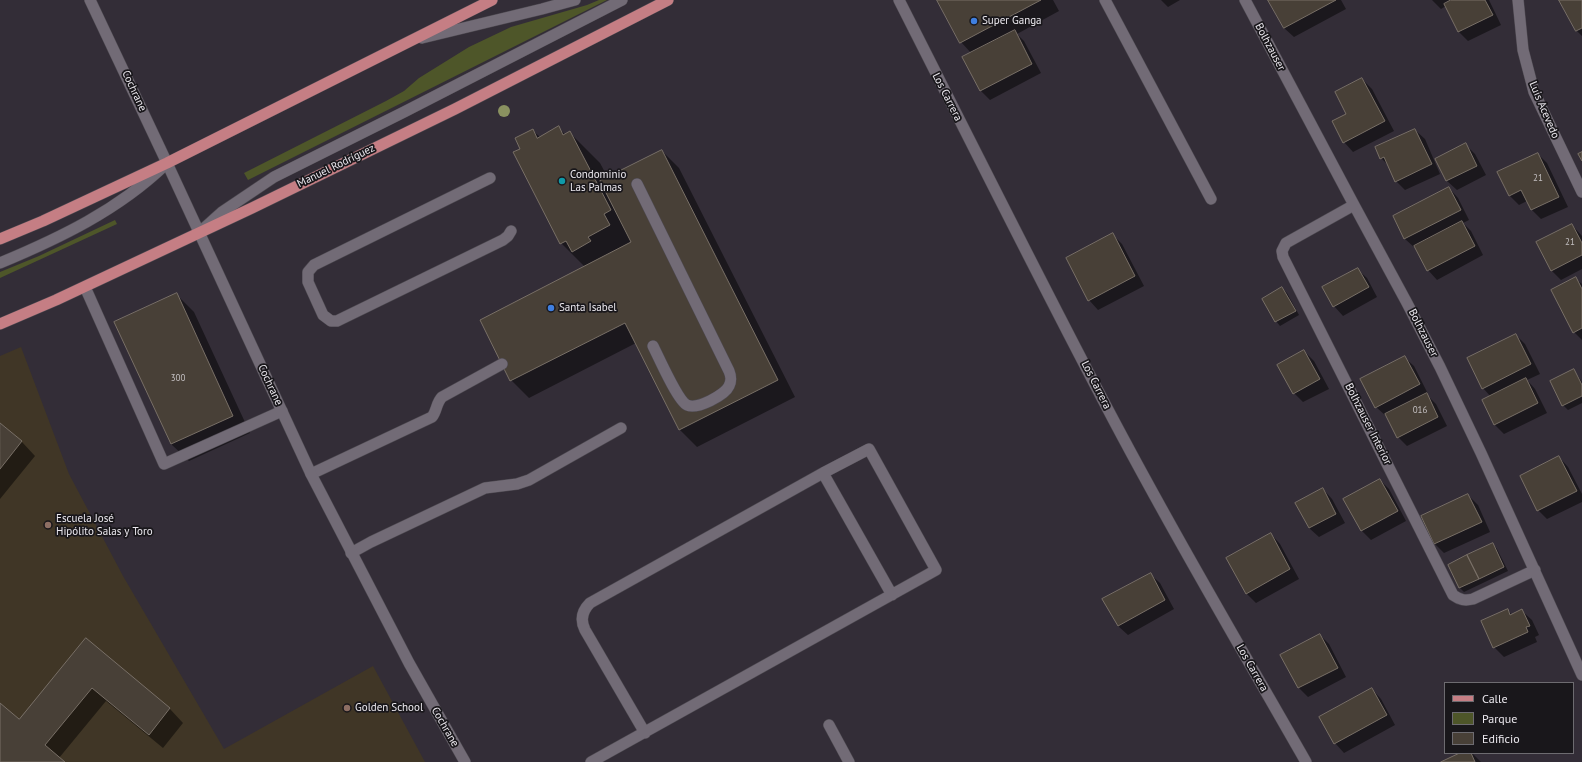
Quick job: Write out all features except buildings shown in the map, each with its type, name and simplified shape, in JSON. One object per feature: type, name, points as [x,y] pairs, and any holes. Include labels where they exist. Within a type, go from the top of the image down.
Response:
[{"type":"main road","points":[[0,239],[43,221],[167,163],[417,39],[492,0]]},
{"type":"main road","name":"Manuel Rodríguez","points":[[0,324],[85,287],[455,109],[668,0]]},
{"type":"street","name":"Cochrane","points":[[90,0],[311,474],[409,663],[465,762]]},
{"type":"street","points":[[417,39],[575,0]]},
{"type":"street","points":[[199,233],[222,212],[274,177],[622,0]]},
{"type":"street","name":"Los Carrera","points":[[899,0],[1019,239],[1157,500],[1306,762]]},
{"type":"street","points":[[1105,0],[1211,199]]},
{"type":"street","name":"Bolhzauser","points":[[1245,0],[1408,303],[1481,453],[1582,674]]},
{"type":"street","name":"Luis Acevedo","points":[[1518,0],[1523,50],[1534,92],[1582,192]]},
{"type":"street","points":[[0,263],[67,232],[93,218],[137,189],[167,163]]},
{"type":"street","points":[[490,178],[314,265],[308,272],[308,282],[323,315],[331,321],[337,321],[503,240],[511,231]]},
{"type":"street","points":[[637,184],[729,371],[731,376],[729,386],[723,393],[703,404],[696,407],[688,406],[680,400],[653,346]]},
{"type":"street","name":"Bolhzauser Interior","points":[[1354,205],[1286,243],[1282,251],[1283,257],[1454,595],[1467,601],[1535,570]]},
{"type":"street","points":[[85,287],[164,464],[282,411]]},
{"type":"street","points":[[311,474],[432,417],[437,404],[442,397],[502,364]]},
{"type":"street","points":[[351,553],[378,538],[485,488],[517,484],[529,480],[621,428]]},
{"type":"street","points":[[591,762],[645,733],[936,570],[869,449],[823,473],[590,603],[586,607],[582,615],[585,630],[645,733]]},
{"type":"street","points":[[823,473],[892,595]]},
{"type":"street","points":[[829,725],[849,762]]},
{"type":"shaded area","name":"Escuela José Hipólito Salas y Toro","points":[[21,347],[69,474],[123,576],[224,749],[373,666],[425,762],[0,762],[0,356]]},
{"type":"green space","points":[[599,0],[607,0],[248,180],[244,173],[404,91],[419,78],[469,47],[511,27],[587,5]]},
{"type":"green space","points":[[115,220],[117,224],[0,278],[0,272],[39,256]]},
{"type":"place","name":"Super Ganga","points":[[974,21]]},
{"type":"place","name":"Condominio Las Palmas","points":[[562,181]]},
{"type":"place","name":"Santa Isabel","points":[[551,308]]},
{"type":"place","name":"Escuela José Hipólito Salas y Toro","points":[[48,525]]},
{"type":"place","name":"Golden School","points":[[347,708]]}]
